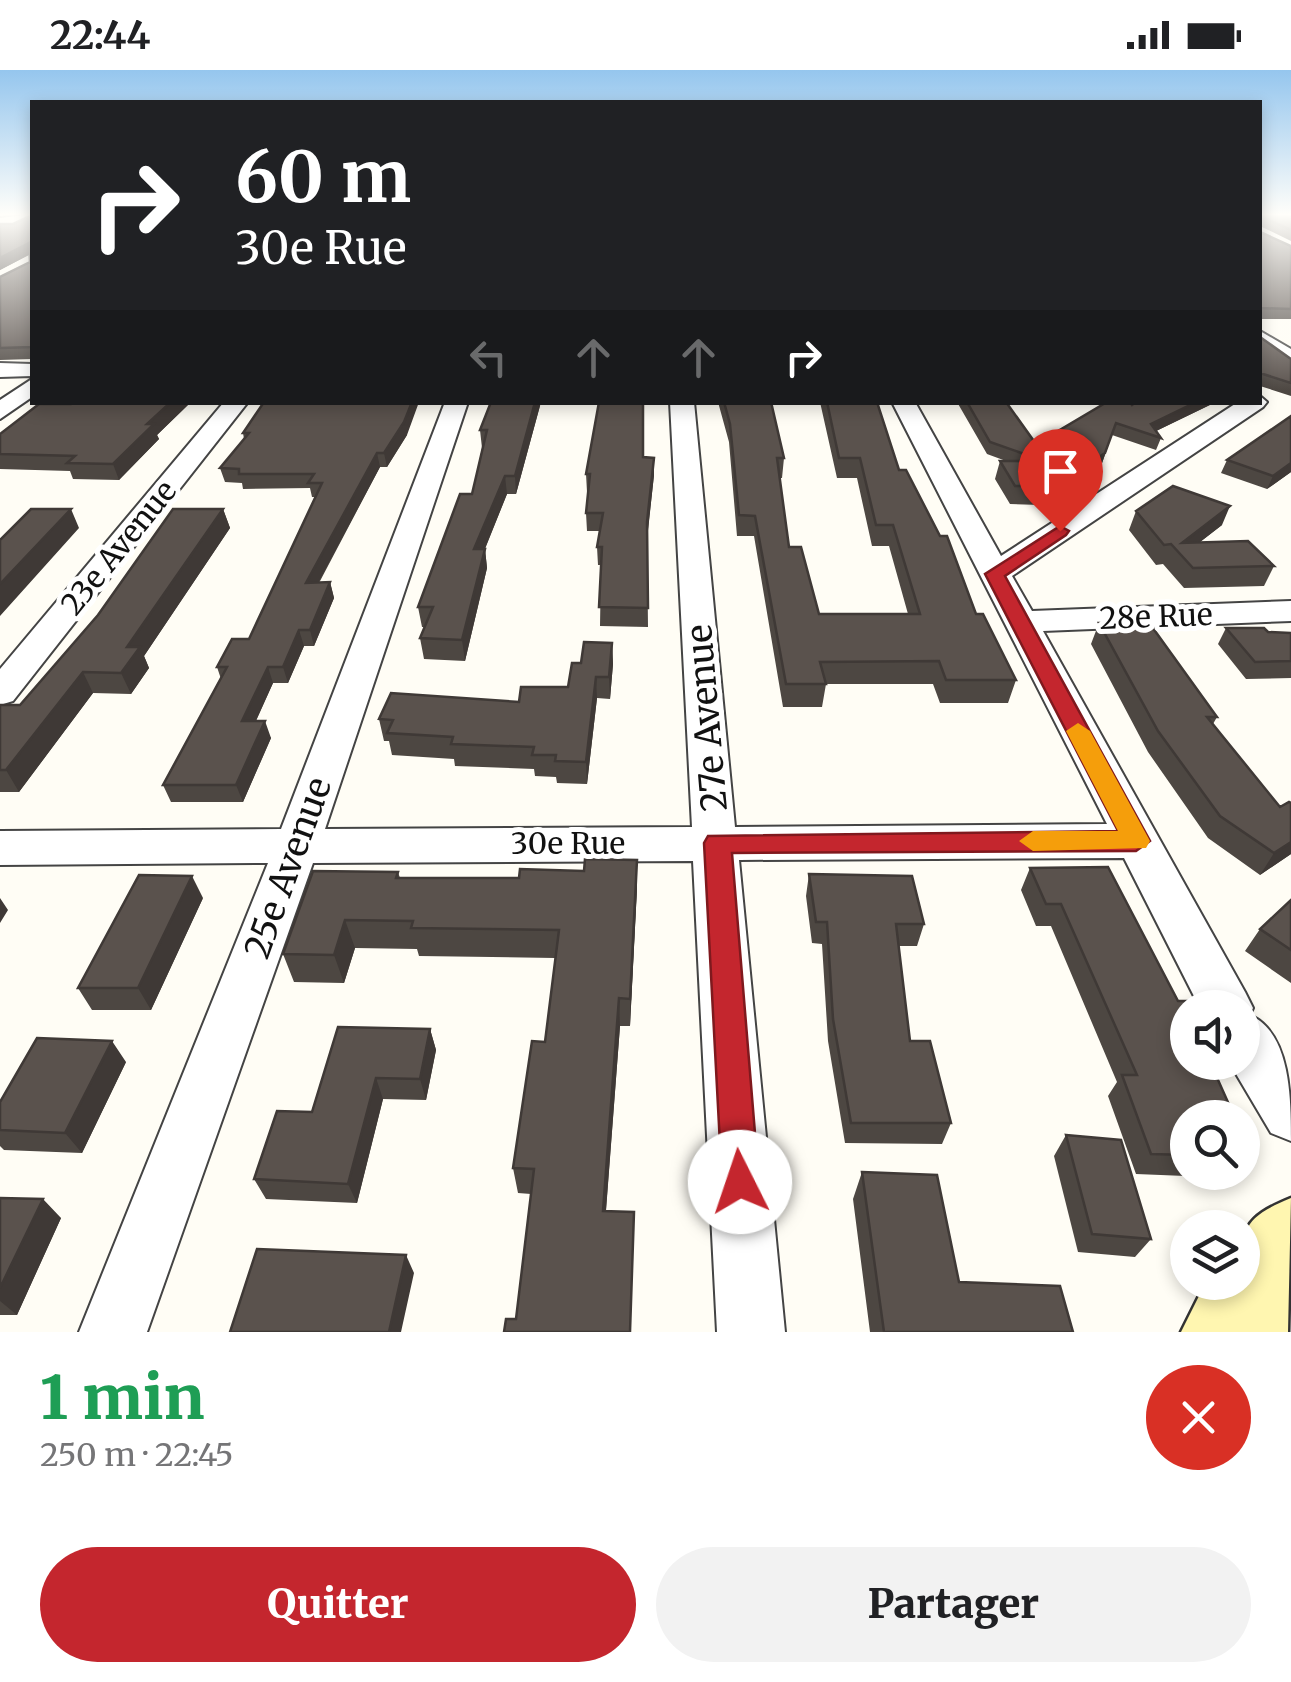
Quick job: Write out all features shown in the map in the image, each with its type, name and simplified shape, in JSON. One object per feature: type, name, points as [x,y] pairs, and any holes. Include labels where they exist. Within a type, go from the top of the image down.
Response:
[{"type":"street","points":[[1262,338],[1291,359]]},
{"type":"street","points":[[1262,369],[1291,369]]},
{"type":"street","points":[[0,370],[30,370]]},
{"type":"street","points":[[0,412],[30,388]]},
{"type":"street","name":"23e Avenue","points":[[0,693],[235,405]]},
{"type":"street","name":"25e Avenue","points":[[113,1332],[297,846],[456,405]]},
{"type":"street","name":"27e Avenue","points":[[682,405],[751,1332]]},
{"type":"street","points":[[905,405],[1217,990]]},
{"type":"street","points":[[995,574],[1251,405]]},
{"type":"street","name":"28e Rue","points":[[1020,622],[1291,611]]},
{"type":"street","name":"30e Rue","points":[[0,848],[1136,841]]},
{"type":"street","points":[[1260,1064],[1291,1112]]},
{"type":"street","points":[[1230,1332],[1291,1244]]},
{"type":"building","points":[[30,273],[30,347],[0,348],[0,277]]},
{"type":"building","points":[[1262,273],[1291,273],[1291,309],[1262,308]]},
{"type":"building","points":[[1262,338],[1291,359],[1291,383],[1262,374]]},
{"type":"building","points":[[38,405],[168,405],[113,464],[67,463],[75,456],[0,454],[0,434]]},
{"type":"building","points":[[262,405],[411,405],[384,453],[377,453],[306,583],[330,582],[310,630],[299,630],[283,667],[268,667],[242,721],[265,721],[236,785],[163,785],[227,667],[217,667],[232,639],[249,639],[322,483],[308,483],[314,474],[239,474],[239,469],[220,468],[249,433],[243,433]]},
{"type":"building","points":[[490,405],[534,405],[515,476],[505,476],[474,549],[485,549],[462,640],[420,638],[433,607],[418,607],[460,494],[472,494],[487,430],[480,430]]},
{"type":"building","points":[[598,405],[643,405],[643,457],[654,458],[647,522],[648,608],[599,607],[602,547],[597,547],[603,513],[586,513],[590,474],[586,474]]},
{"type":"building","points":[[725,405],[772,405],[784,458],[777,458],[789,547],[801,547],[819,614],[920,614],[893,525],[876,525],[860,458],[839,458],[828,405],[878,405],[899,470],[906,470],[940,536],[947,536],[976,614],[983,614],[1016,680],[946,680],[939,661],[820,662],[826,684],[786,684],[755,516],[739,515]]},
{"type":"building","points":[[969,405],[1008,405],[1036,444],[1102,405],[1190,405],[1151,424],[1161,438],[1116,423],[1105,453],[1076,472],[990,442]]},
{"type":"building","points":[[1291,416],[1291,463],[1273,476],[1227,460]]},
{"type":"building","points":[[1000,461],[1030,461],[1047,486],[1015,486]]},
{"type":"building","points":[[1173,486],[1230,506],[1182,543],[1248,541],[1274,566],[1193,568],[1171,544],[1164,545],[1136,511]]},
{"type":"building","points":[[31,509],[71,509],[0,584],[0,540]]},
{"type":"building","points":[[173,509],[223,509],[127,647],[140,647],[121,673],[83,672],[6,770],[0,770],[0,705],[20,705],[98,615]]},
{"type":"building","points":[[1099,623],[1150,624],[1217,717],[1207,717],[1280,807],[1291,803],[1291,842],[1274,853],[1220,816],[1158,731]]},
{"type":"building","points":[[1226,628],[1291,633],[1291,661],[1255,662]]},
{"type":"building","points":[[584,642],[612,643],[609,677],[596,677],[586,762],[555,761],[556,755],[532,755],[534,747],[451,744],[453,737],[387,733],[393,720],[379,719],[391,693],[519,702],[521,687],[568,687],[572,663],[581,663]]},
{"type":"building","points":[[585,859],[637,860],[630,999],[619,998],[603,1211],[634,1212],[630,1332],[504,1332],[506,1319],[516,1319],[534,1169],[513,1168],[532,1041],[545,1042],[559,930],[411,928],[413,921],[345,920],[334,955],[283,954],[313,871],[398,872],[396,878],[519,878],[520,869],[584,871]]},
{"type":"building","points":[[1108,867],[1172,990],[1170,1080],[1218,1080],[1227,1100],[1170,1100],[1170,1155],[1151,1154],[1122,1075],[1137,1075],[1061,904],[1046,904],[1030,868]]},
{"type":"building","points":[[809,874],[912,876],[924,924],[896,924],[910,1041],[930,1041],[951,1123],[851,1123],[833,1019],[827,922],[816,922]]},
{"type":"building","points":[[139,875],[192,876],[138,988],[78,988]]},
{"type":"building","points":[[1291,900],[1291,950],[1260,929]]},
{"type":"building","points":[[338,1027],[430,1029],[420,1079],[376,1078],[348,1184],[254,1179],[277,1111],[312,1112]]},
{"type":"building","points":[[37,1038],[112,1041],[65,1133],[0,1130],[0,1102]]},
{"type":"building","points":[[1066,1135],[1121,1140],[1151,1239],[1092,1234]]},
{"type":"building","points":[[862,1172],[937,1175],[959,1282],[1060,1286],[1073,1332],[884,1332]]},
{"type":"building","points":[[0,1198],[43,1199],[0,1288]]},
{"type":"building","points":[[257,1249],[406,1255],[389,1332],[230,1332]]},
{"type":"slow traffic","points":[[1033,841],[1136,841],[1078,731]]},
{"type":"route","points":[[740,1182],[717,843],[1136,841],[995,574],[1060,531]]}]
